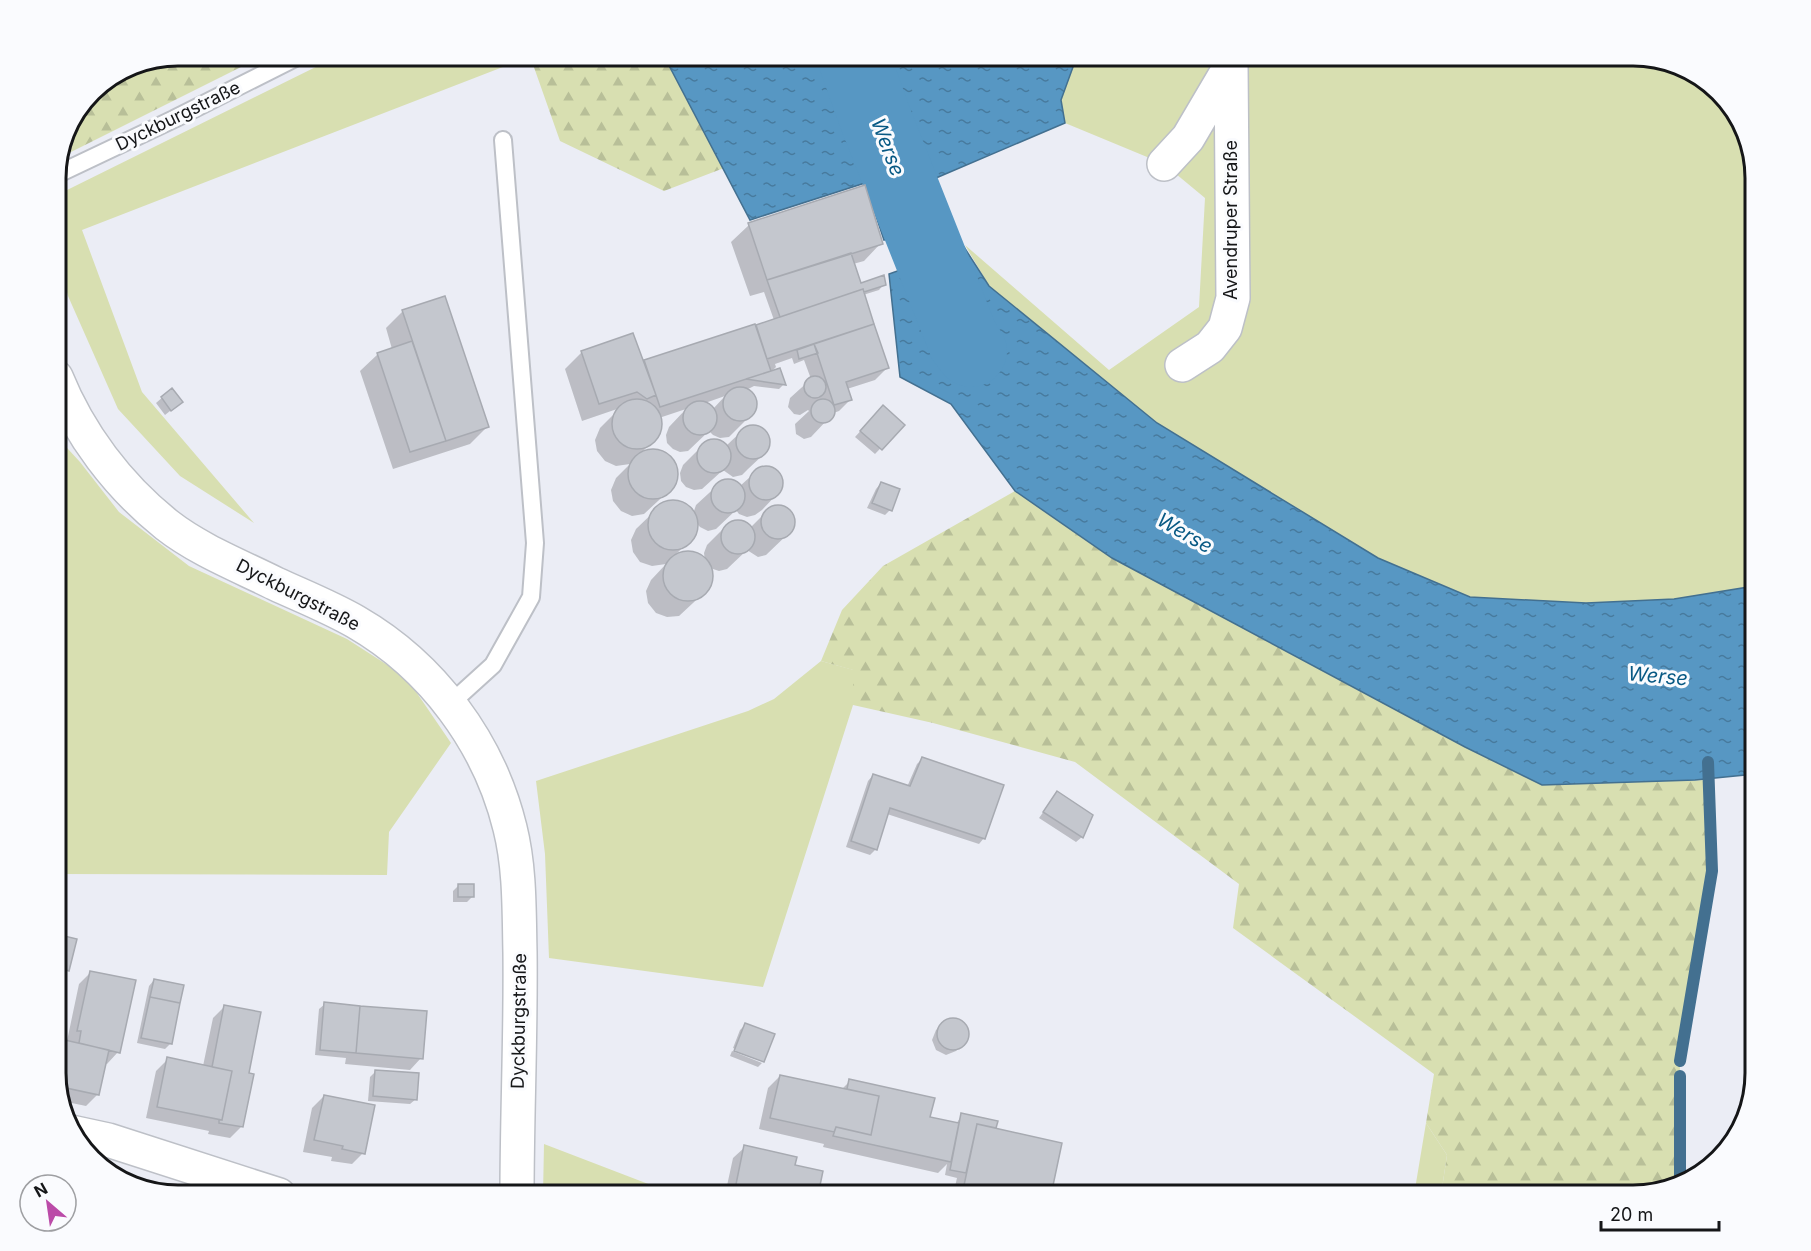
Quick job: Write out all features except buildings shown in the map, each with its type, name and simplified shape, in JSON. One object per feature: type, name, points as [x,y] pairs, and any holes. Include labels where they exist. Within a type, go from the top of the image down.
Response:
[{"type":"street","points":[[1164,164],[1188,138],[1230,66]]},
{"type":"street","name":"Avendruper Straße","points":[[1182,365],[1210,347],[1225,328],[1233,298],[1233,66]]},
{"type":"street","name":"Dyckburgstraße","points":[[66,401],[96,451],[130,490],[167,525],[206,549],[356,622],[410,661],[450,704],[474,738],[494,778],[510,828],[519,884],[517,1185]]},
{"type":"street","points":[[85,1135],[108,1140],[245,1185]]},
{"type":"lane","name":"Dyckburgstraße","points":[[66,170],[279,66]]},
{"type":"lane","points":[[450,704],[493,665],[531,597],[535,543],[503,140]]},
{"type":"green space","points":[[171,66],[243,66],[69,153],[78,128],[89,110],[104,94],[128,78],[156,68]]},
{"type":"green space","points":[[318,66],[505,66],[82,230],[142,392],[254,523],[180,476],[118,409],[66,288],[66,191]]},
{"type":"green space","points":[[534,66],[669,66],[724,168],[664,191],[560,141]]},
{"type":"green space","points":[[1073,66],[1633,66],[1662,70],[1695,85],[1717,104],[1726,116],[1739,142],[1744,163],[1745,588],[1674,599],[1586,603],[1470,597],[1378,558],[1157,423],[989,286],[965,245],[1109,370],[1199,307],[1205,198],[1164,164],[1065,123],[1061,100]]},
{"type":"green space","points":[[66,447],[119,512],[189,566],[347,639],[406,677],[451,743],[389,832],[387,875],[66,874]]},
{"type":"green space","points":[[1015,491],[1112,558],[1465,747],[1542,784],[1709,780],[1711,871],[1680,1061],[1678,1175],[1662,1181],[1633,1185],[1442,1185],[1447,1155],[1426,1123],[1434,1074],[1233,928],[1239,884],[1075,762],[933,723],[853,705],[853,670],[821,661],[842,610],[883,566]]},
{"type":"green space","points":[[821,661],[854,670],[853,705],[763,987],[549,958],[545,854],[536,781],[748,711],[774,699]]},
{"type":"green space","points":[[1426,1123],[1447,1155],[1442,1185],[1416,1185]]},
{"type":"green space","points":[[544,1144],[651,1185],[543,1185]]},
{"type":"water","points":[[669,66],[1073,66],[1061,100],[1065,123],[936,178],[948,221],[884,240],[865,183],[750,220]]},
{"type":"water","points":[[964,247],[989,286],[1157,423],[1378,558],[1470,597],[1586,603],[1674,599],[1745,588],[1745,775],[1695,780],[1542,785],[1465,747],[1112,558],[1015,491],[951,404],[900,377],[889,274]]},
{"type":"waterway","name":"Werse","points":[[857,66],[964,342],[971,351]]},
{"type":"waterway","points":[[1680,1061],[1712,871],[1708,762]]},
{"type":"waterway","points":[[1680,1076],[1680,1174]]}]
